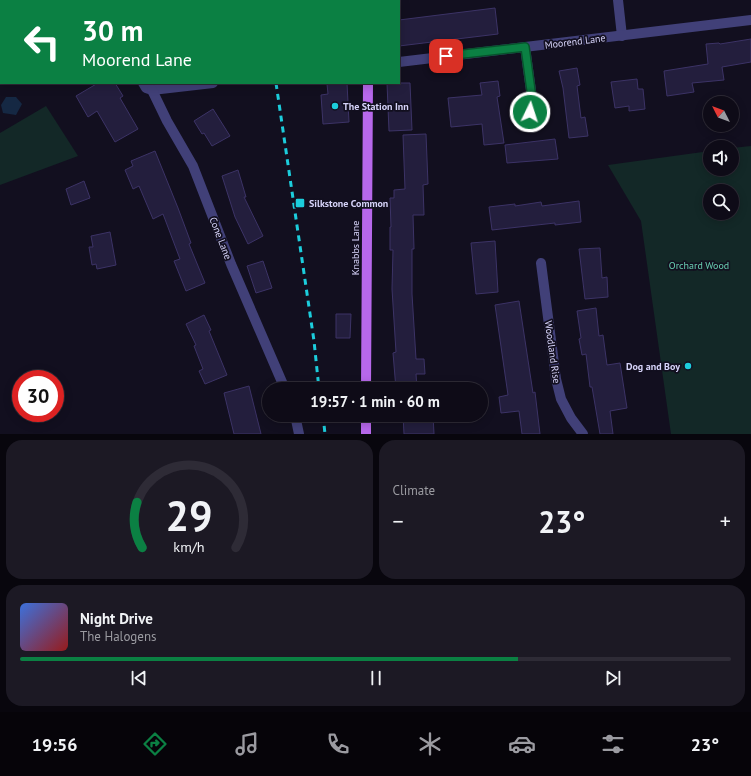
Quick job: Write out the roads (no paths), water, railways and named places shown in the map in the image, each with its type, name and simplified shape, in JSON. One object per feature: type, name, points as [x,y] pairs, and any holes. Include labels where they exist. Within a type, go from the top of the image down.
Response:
[{"type":"main road","name":"Knabbs Lane","points":[[366,382],[368,84]]},
{"type":"main road","points":[[366,422],[366,434]]},
{"type":"street","points":[[618,0],[622,36]]},
{"type":"street","name":"Moorend Lane","points":[[400,62],[751,20]]},
{"type":"street","points":[[525,47],[532,98],[530,112]]},
{"type":"street","name":"Cone Lane","points":[[144,84],[146,88],[152,90],[167,121],[193,166],[231,264],[282,382]]},
{"type":"street","points":[[152,90],[204,84]]},
{"type":"street","name":"Woodland Rise","points":[[542,263],[556,379],[561,399],[571,418],[583,434]]},
{"type":"street","points":[[296,422],[299,434]]},
{"type":"water","points":[[6,97],[16,97],[22,104],[16,115],[3,113],[1,105]]},
{"type":"railway","points":[[276,84],[314,341],[318,382]]},
{"type":"railway","points":[[324,422],[325,434]]},
{"type":"place","name":"The Station Inn","points":[[335,106]]},
{"type":"place","name":"Silkstone Common","points":[[300,203]]},
{"type":"place","name":"Dog and Boy","points":[[688,366]]},
{"type":"park label","name":"Orchard Wood","points":[[699,265]]}]
